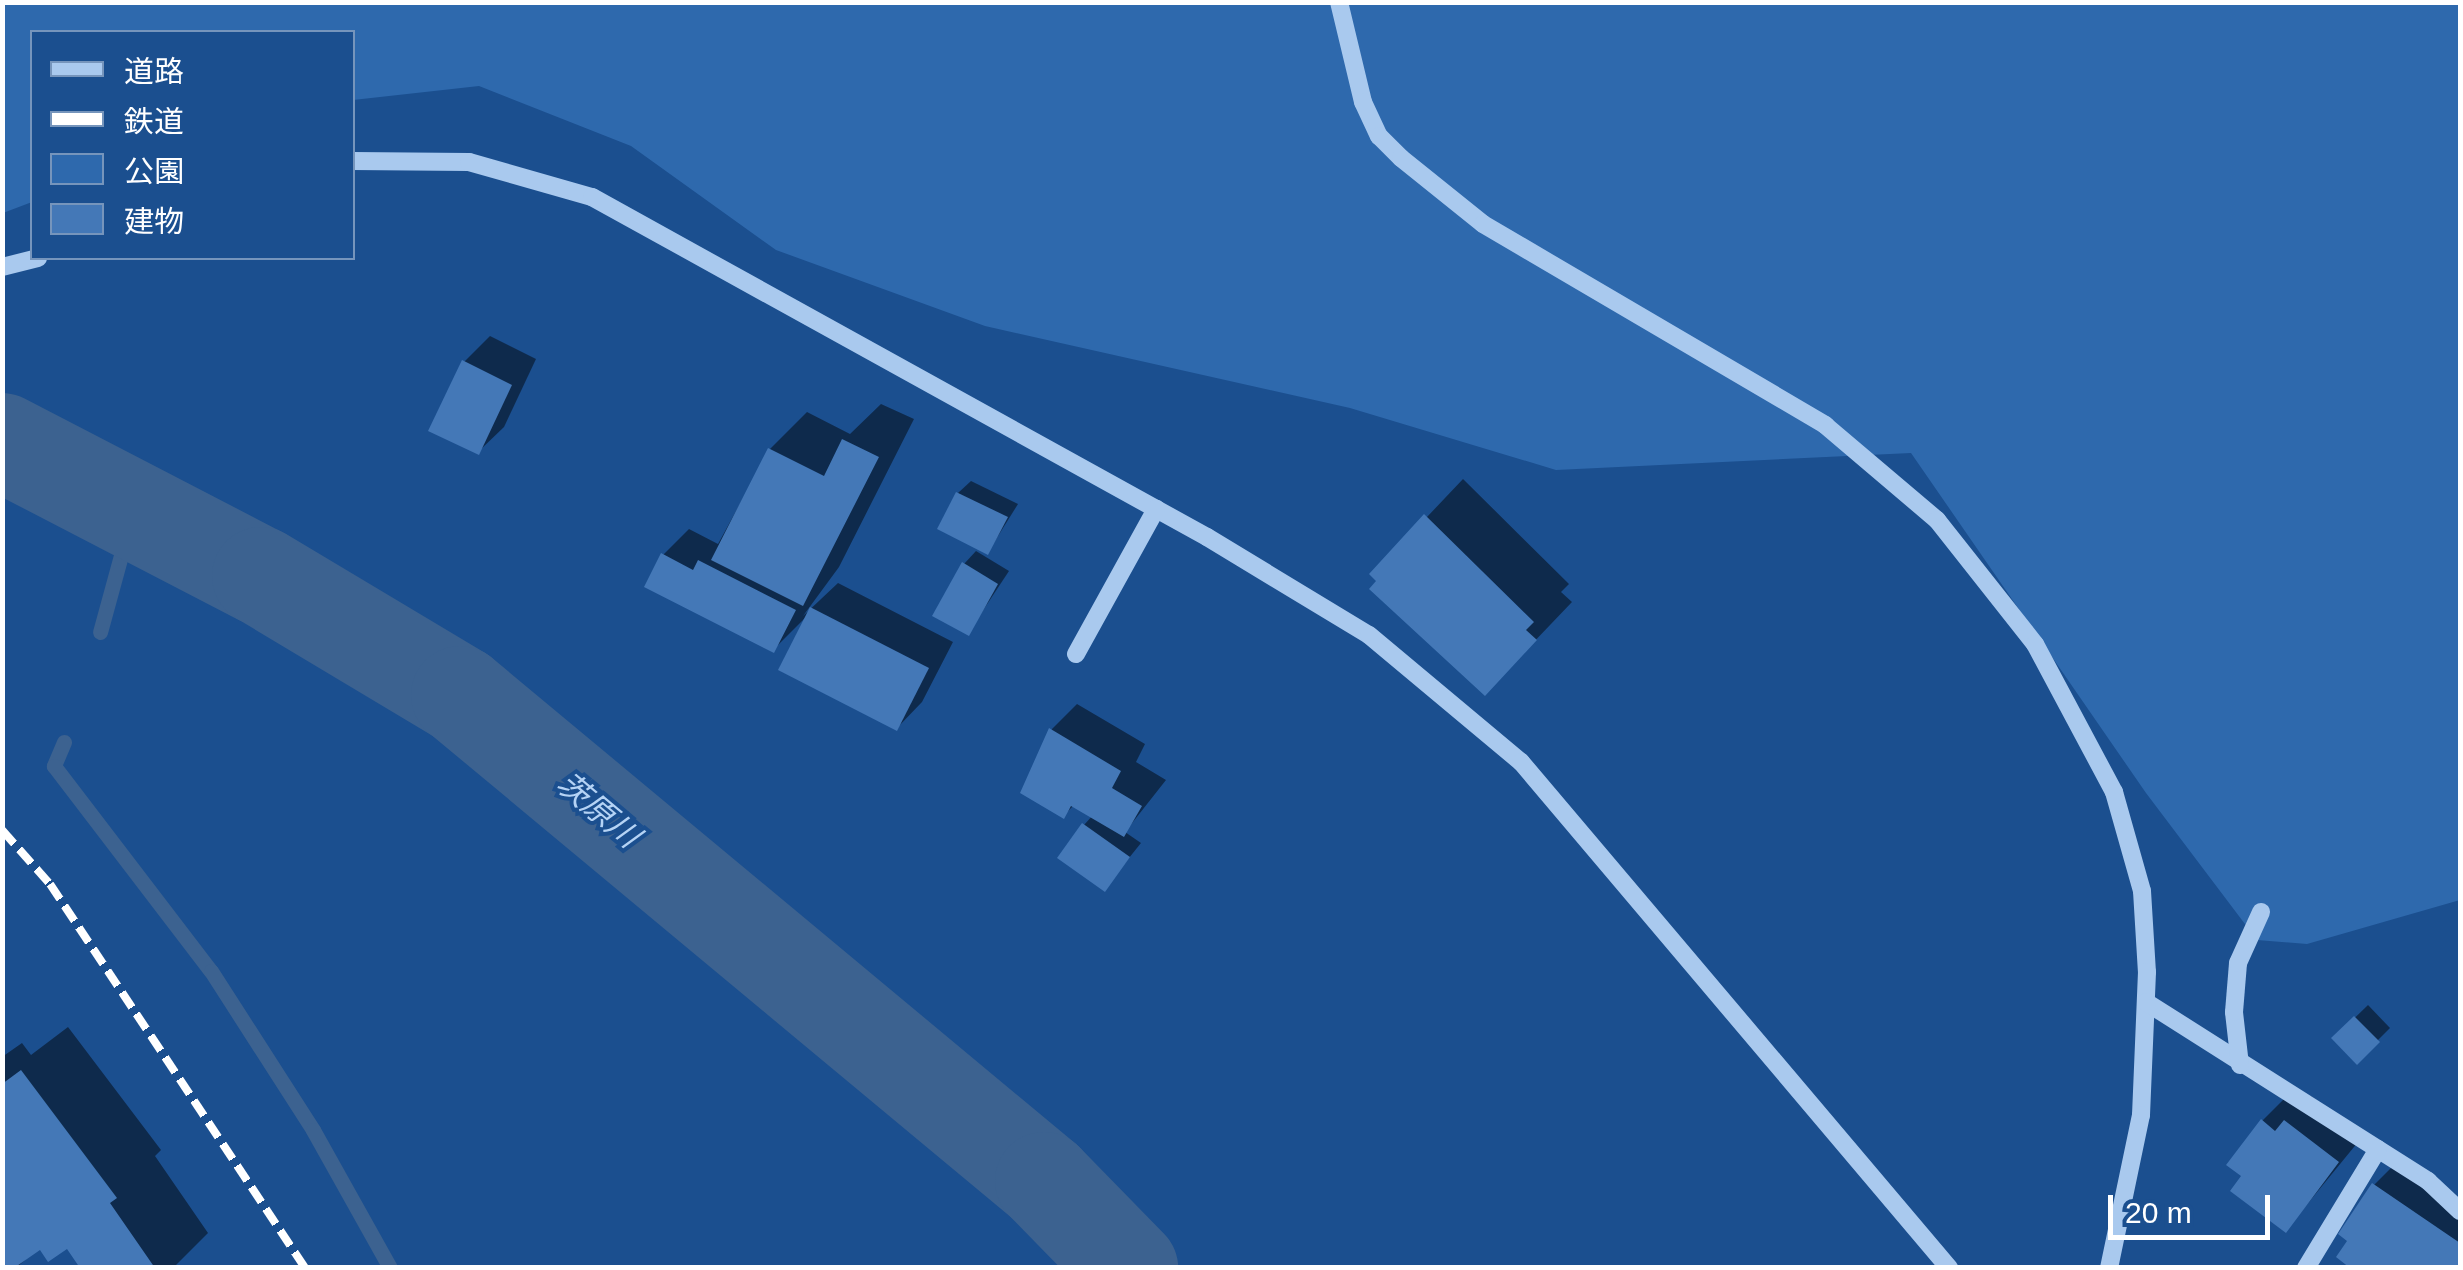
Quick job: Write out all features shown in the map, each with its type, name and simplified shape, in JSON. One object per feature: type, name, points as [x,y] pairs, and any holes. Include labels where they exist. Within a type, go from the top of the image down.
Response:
[{"type":"street","points":[[1340,2],[1363,102],[1378,136],[1444,196],[1826,425],[1888,473],[1966,552],[2035,644],[2120,805],[2142,891],[2146,1002],[2141,1115],[2109,1268]]},
{"type":"street","points":[[355,161],[469,162],[592,198],[1156,509],[1369,635],[1522,762],[1950,1268]]},
{"type":"street","points":[[2,267],[30,260]]},
{"type":"street","points":[[1076,654],[1156,509]]},
{"type":"street","points":[[2240,1064],[2234,1012],[2238,963],[2261,912]]},
{"type":"street","points":[[2146,1002],[2378,1149],[2460,1211]]},
{"type":"street","points":[[2306,1268],[2378,1149]]},
{"type":"green space","points":[[2,3],[2460,3],[2460,900],[2307,944],[2257,940],[2146,793],[1911,453],[1556,470],[1350,408],[985,326],[776,250],[631,146],[479,86],[355,100],[355,30],[30,30],[30,203],[3,213]]},
{"type":"building","points":[[462,360],[512,385],[479,455],[428,431]]},
{"type":"building","points":[[842,439],[879,457],[803,606],[711,560],[768,448],[824,476]]},
{"type":"building","points":[[956,492],[1008,517],[988,555],[937,529]]},
{"type":"building","points":[[1424,514],[1534,622],[1526,630],[1537,640],[1485,696],[1369,589],[1376,581],[1369,574]]},
{"type":"building","points":[[661,553],[693,570],[698,560],[796,610],[774,653],[644,587]]},
{"type":"building","points":[[962,562],[998,584],[969,636],[932,616]]},
{"type":"building","points":[[810,607],[929,668],[897,731],[778,670]]},
{"type":"building","points":[[1049,728],[1121,771],[1112,788],[1142,806],[1124,837],[1071,806],[1064,819],[1020,793]]},
{"type":"building","points":[[1082,823],[1130,857],[1105,892],[1057,858]]},
{"type":"building","points":[[2354,1016],[2380,1042],[2357,1065],[2331,1038]]},
{"type":"building","points":[[21,1070],[117,1198],[110,1203],[155,1268],[80,1268],[67,1249],[48,1262],[40,1250],[14,1268],[2,1268],[2,1084]]},
{"type":"building","points":[[2261,1119],[2275,1131],[2284,1120],[2339,1162],[2286,1233],[2230,1191],[2241,1176],[2226,1165]]},
{"type":"building","points":[[2372,1183],[2460,1243],[2460,1268],[2350,1268],[2336,1257],[2347,1241],[2338,1234]]},
{"type":"waterway","name":"茨原川","points":[[2,442],[261,576],[460,695],[1044,1181],[1129,1268]]},
{"type":"waterway","points":[[43,460],[123,548],[100,632]]},
{"type":"waterway","points":[[64,742],[54,766],[211,971],[313,1130],[390,1268]]},
{"type":"railway","points":[[2,830],[50,884],[305,1268]]}]
